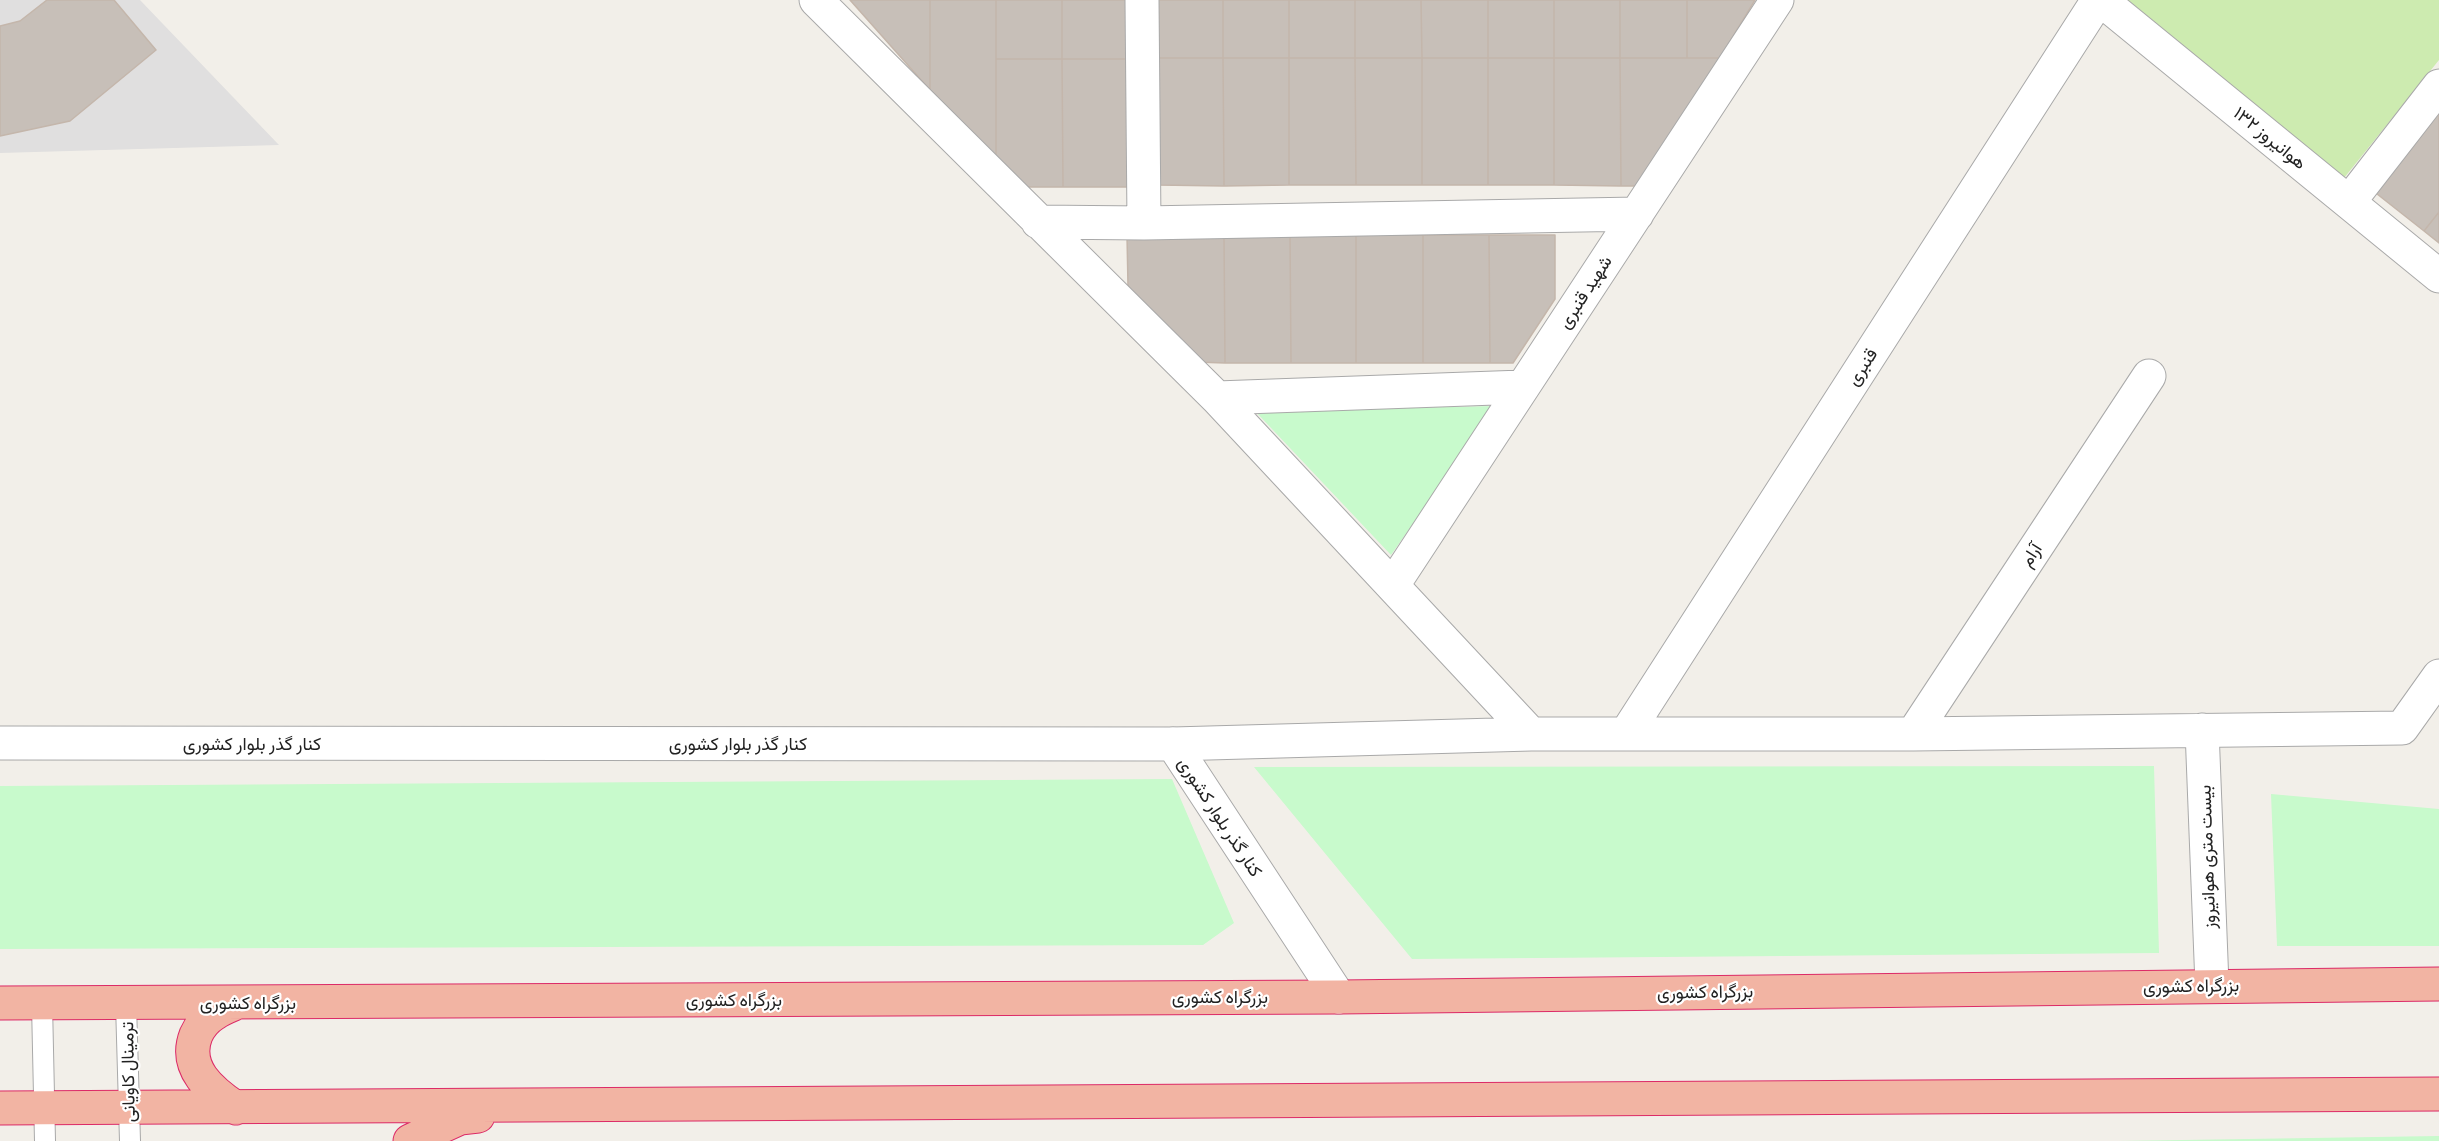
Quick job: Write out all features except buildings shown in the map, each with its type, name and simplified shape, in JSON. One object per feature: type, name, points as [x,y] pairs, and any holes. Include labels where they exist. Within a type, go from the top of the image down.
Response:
[{"type":"highway","name":"بزرگراه کشوری","points":[[0,1003],[1339,997],[2439,984]]},
{"type":"highway","points":[[236,1003],[214,1014],[201,1026],[193,1043],[193,1062],[201,1079],[215,1094],[236,1108]]},
{"type":"highway","points":[[0,1108],[2439,1094]]},
{"type":"highway","points":[[410,1141],[460,1118],[546,1105]]},
{"type":"street","points":[[816,0],[1217,398],[1531,734]]},
{"type":"street","points":[[1142,0],[1144,223]]},
{"type":"street","name":"شهید قنبری","points":[[1393,585],[1777,0]]},
{"type":"street","name":"هوانیروز ۱۳۲","points":[[2099,0],[2439,276]]},
{"type":"street","name":"قنبری","points":[[1626,734],[2099,0]]},
{"type":"street","points":[[2349,202],[2439,86]]},
{"type":"street","points":[[1038,222],[1144,223],[1637,213]]},
{"type":"street","name":"آرام","points":[[1913,734],[2149,376]]},
{"type":"street","points":[[1217,398],[1523,387]]},
{"type":"street","points":[[1173,744],[1531,734],[1913,734],[2402,728],[2439,676]]},
{"type":"street","name":"بیست متری هوانیروز","points":[[2202,730],[2212,985]]},
{"type":"street","name":"کنار گذر بلوار کشوری","points":[[0,743],[1173,744],[1339,997]]},
{"type":"lane","points":[[42,1004],[45,1141]]},
{"type":"lane","name":"ترمینال کاویانی","points":[[126,1004],[130,1141]]},
{"type":"shaded area","points":[[0,0],[140,0],[279,145],[0,153]]},
{"type":"green space","points":[[2121,0],[2439,0],[2439,60],[2344,178]]},
{"type":"green space","points":[[1495,406],[1391,555],[1255,411]]},
{"type":"green space","points":[[2154,766],[2159,953],[1412,959],[1254,767]]},
{"type":"green space","points":[[1172,779],[1234,923],[1203,945],[0,949],[0,786]]},
{"type":"green space","points":[[2271,794],[2439,809],[2439,946],[2277,946]]},
{"type":"green space","points":[[2439,1136],[2439,1141],[2118,1141]]}]
